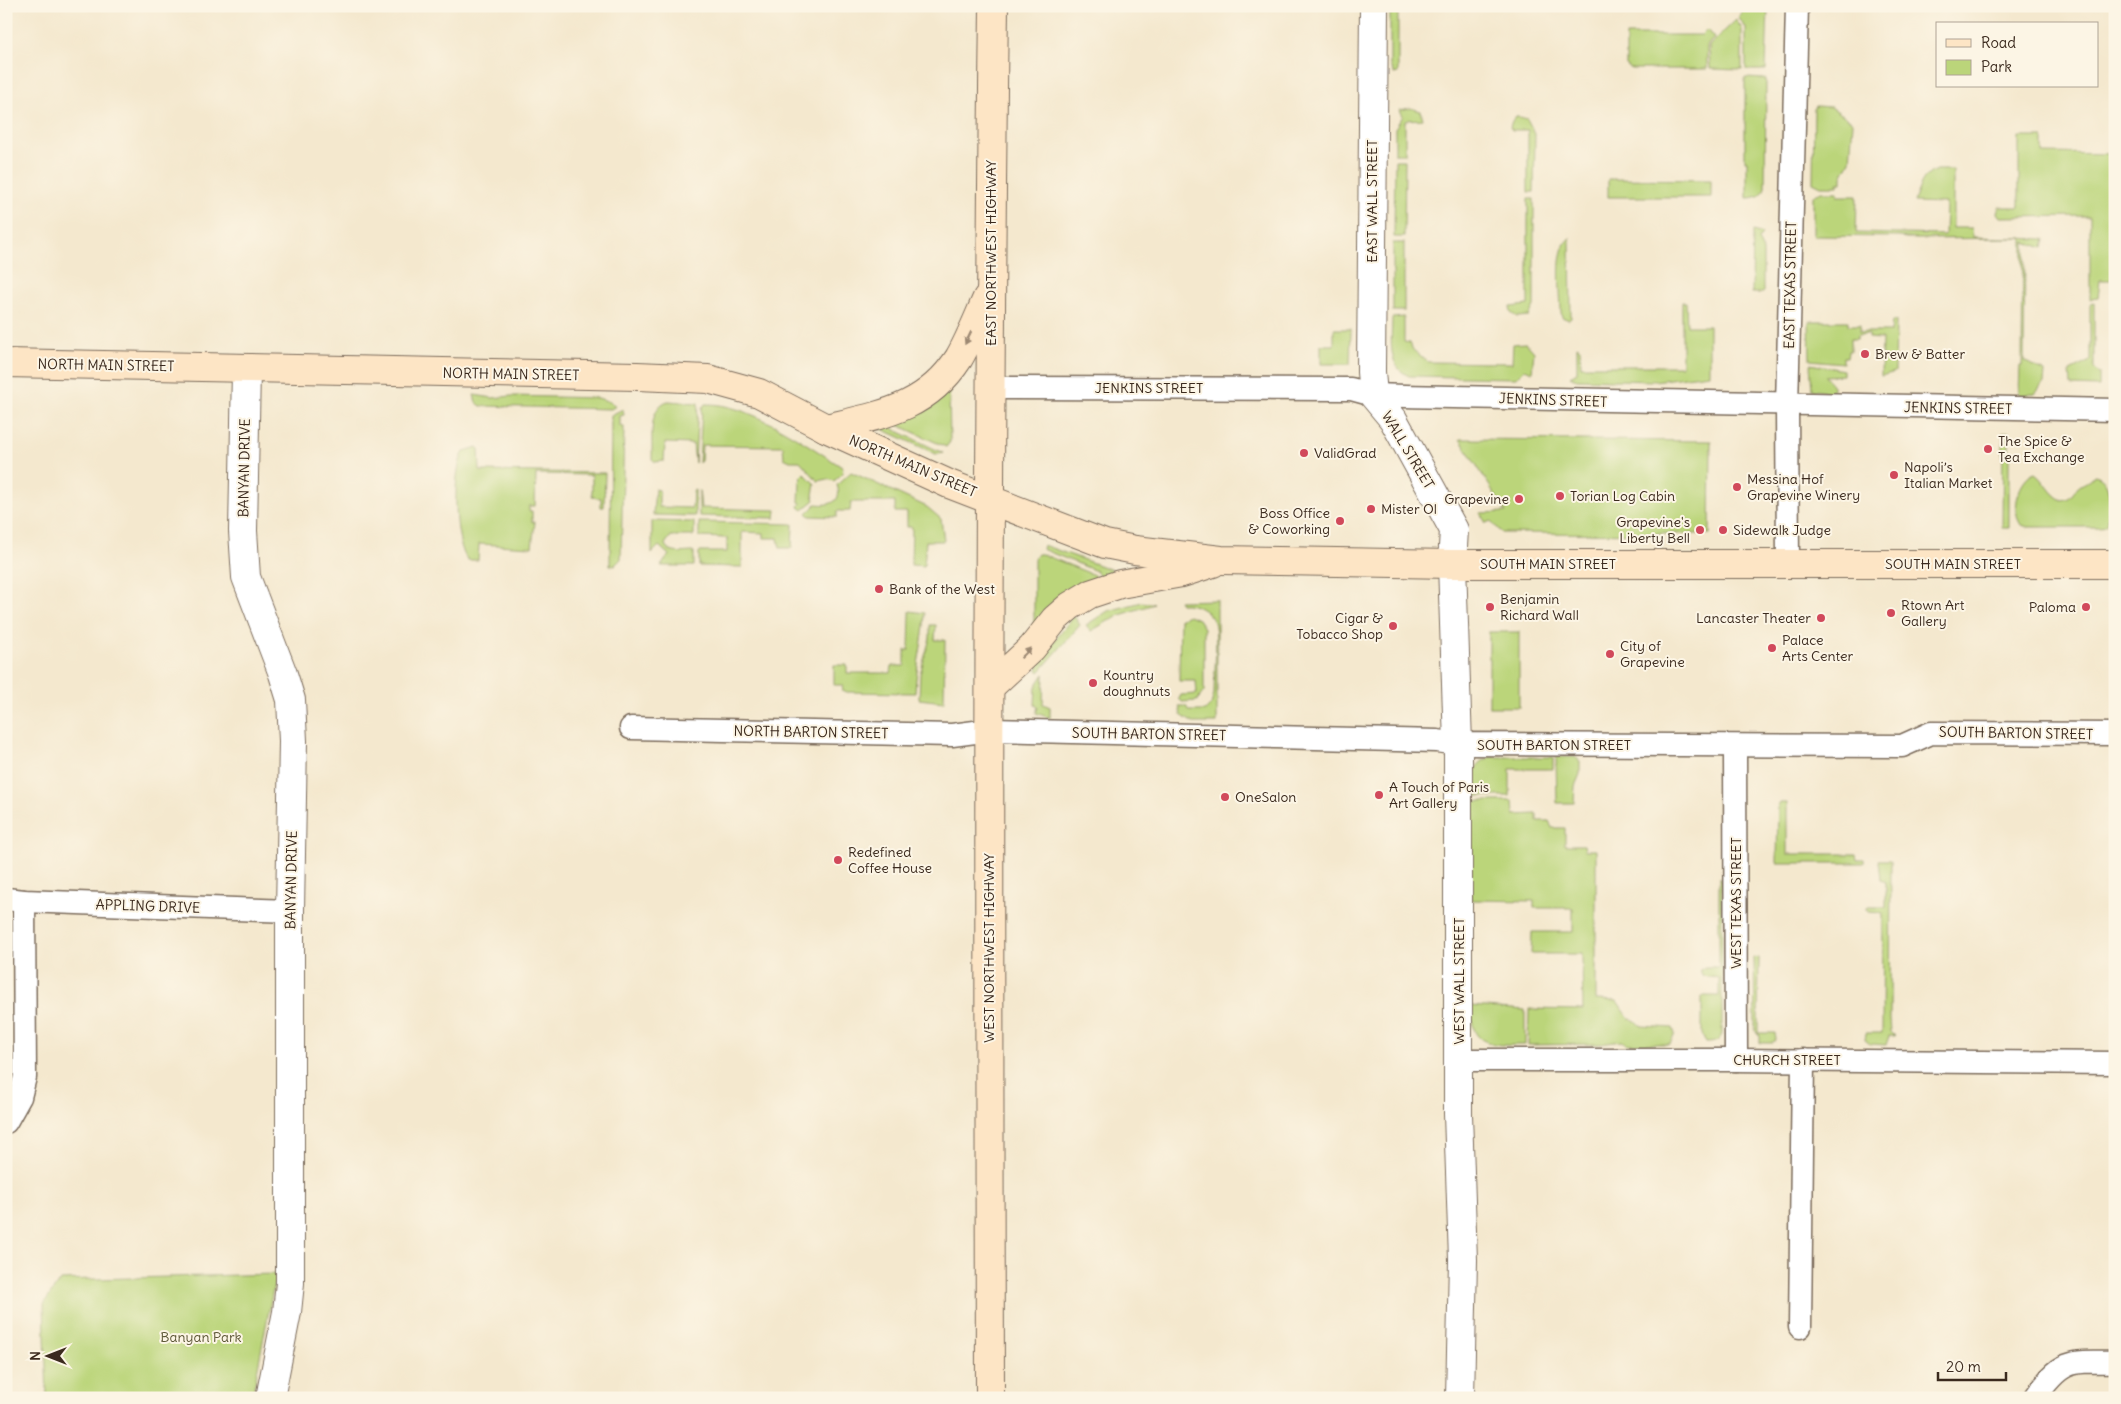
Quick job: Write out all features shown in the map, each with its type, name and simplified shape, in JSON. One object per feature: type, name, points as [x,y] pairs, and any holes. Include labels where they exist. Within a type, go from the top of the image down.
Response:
[{"type":"main road","name":"EAST NORTHWEST HIGHWAY","points":[[991,499],[992,388],[989,294],[994,6]]},
{"type":"main road","points":[[826,428],[892,412],[918,400],[940,380],[958,358],[989,294]]},
{"type":"main road","name":"NORTH MAIN STREET","points":[[6,363],[708,379],[759,393],[826,428],[950,484],[991,499]]},
{"type":"main road","name":"SOUTH MAIN STREET","points":[[991,499],[1105,544],[1135,550],[1221,560],[1452,564],[2115,564]]},
{"type":"main road","name":"WEST NORTHWEST HIGHWAY","points":[[990,1398],[991,499]]},
{"type":"main road","points":[[990,686],[1032,648],[1055,619],[1070,606],[1090,594],[1120,584],[1182,573],[1221,560]]},
{"type":"street","name":"EAST WALL STREET","points":[[1373,395],[1371,372],[1374,6]]},
{"type":"street","name":"EAST TEXAS STREET","points":[[1788,564],[1787,406],[1797,6]]},
{"type":"street","name":"BANYAN DRIVE","points":[[246,369],[243,532],[246,577],[284,674],[291,700],[293,741],[290,911],[290,1283],[287,1312],[270,1398]]},
{"type":"street","name":"JENKINS STREET","points":[[992,388],[1351,389],[1373,395],[1787,406],[2115,410]]},
{"type":"street","name":"WALL STREET","points":[[1373,395],[1393,419],[1454,530],[1452,564]]},
{"type":"street","name":"WEST WALL STREET","points":[[1452,564],[1458,744],[1462,1260],[1460,1398]]},
{"type":"street","name":"NORTH BARTON STREET","points":[[631,728],[952,735],[990,730]]},
{"type":"street","name":"SOUTH BARTON STREET","points":[[990,730],[1437,741],[1458,744],[1735,746],[1902,746],[1931,732],[2115,734]]},
{"type":"street","name":"WEST TEXAS STREET","points":[[1735,746],[1736,1060]]},
{"type":"street","name":"APPLING DRIVE","points":[[15,900],[290,911]]},
{"type":"street","points":[[6,1122],[20,1097],[25,1077],[15,900]]},
{"type":"street","name":"CHURCH STREET","points":[[1459,1060],[1803,1060],[2115,1063]]},
{"type":"street","points":[[1800,1327],[1803,1060]]},
{"type":"street","points":[[2035,1398],[2062,1366],[2074,1362],[2115,1362]]},
{"type":"green space","points":[[1390,6],[1398,6],[1398,73],[1394,74],[1390,66]]},
{"type":"green space","points":[[1735,6],[1768,6],[1766,70],[1746,70],[1746,28],[1738,17],[1742,13]]},
{"type":"green space","points":[[1736,20],[1742,29],[1742,70],[1710,69],[1709,46]]},
{"type":"green space","points":[[1707,30],[1714,38],[1707,46],[1707,69],[1631,69],[1626,65],[1626,35],[1702,35]]},
{"type":"green space","points":[[1745,78],[1766,79],[1765,187],[1763,193],[1753,198],[1747,198]]},
{"type":"green space","points":[[1816,106],[1831,107],[1853,122],[1850,161],[1842,176],[1842,183],[1838,183],[1838,186],[1821,186],[1813,182],[1814,109]]},
{"type":"green space","points":[[1410,108],[1421,111],[1423,119],[1405,120],[1405,154],[1395,154],[1395,128],[1403,116],[1400,110]]},
{"type":"green space","points":[[1516,116],[1527,119],[1535,134],[1534,192],[1528,192],[1528,130],[1512,130],[1510,127]]},
{"type":"green space","points":[[2019,137],[2043,137],[2043,153],[2115,154],[2115,280],[2100,280],[2098,298],[2090,299],[2090,216],[2000,217],[1997,213],[1999,207],[2019,207]]},
{"type":"green space","points":[[1395,160],[1405,160],[1404,237],[1394,237]]},
{"type":"green space","points":[[1936,170],[1953,170],[1953,228],[1972,228],[1973,237],[2012,238],[1914,239],[1899,237],[1814,236],[1813,196],[1821,192],[1838,192],[1838,196],[1857,196],[1856,233],[1945,235],[1946,203],[1914,202],[1924,179]]},
{"type":"green space","points":[[1608,179],[1711,180],[1711,197],[1608,197]]},
{"type":"green space","points":[[1528,199],[1534,199],[1534,306],[1529,316],[1517,317],[1511,313],[1510,307],[1528,305]]},
{"type":"green space","points":[[1753,231],[1762,234],[1758,240],[1763,251],[1763,293],[1752,293]]},
{"type":"green space","points":[[1570,238],[1571,318],[1569,320],[1562,317],[1561,312],[1560,261],[1565,243]]},
{"type":"green space","points":[[2023,238],[2045,239],[2043,248],[2025,242],[2024,361],[2045,372],[2044,383],[2035,394],[2019,395],[2020,366],[2022,366]]},
{"type":"green space","points":[[1393,243],[1404,243],[1404,311],[1393,311]]},
{"type":"green space","points":[[1682,302],[1686,302],[1687,326],[1709,326],[1709,374],[1654,381],[1577,379],[1570,376],[1577,372],[1577,346],[1580,348],[1581,366],[1682,366]]},
{"type":"green space","points":[[2094,303],[2094,369],[2099,373],[2099,387],[2071,386],[2070,371],[2090,361],[2090,304]]},
{"type":"green space","points":[[1404,317],[1404,342],[1410,343],[1413,350],[1428,362],[1512,363],[1513,344],[1526,343],[1534,352],[1532,372],[1525,369],[1516,378],[1409,376],[1397,366],[1391,343],[1392,318]]},
{"type":"green space","points":[[1809,321],[1848,321],[1848,325],[1860,325],[1860,332],[1891,332],[1892,321],[1896,321],[1895,372],[1881,376],[1882,339],[1868,338],[1868,334],[1858,335],[1857,339],[1850,339],[1850,351],[1848,351],[1847,357],[1843,357],[1843,363],[1810,360]]},
{"type":"green space","points":[[1334,329],[1351,329],[1350,364],[1321,364],[1321,345],[1334,345]]},
{"type":"green space","points":[[1810,364],[1843,370],[1843,375],[1825,376],[1833,386],[1833,393],[1812,390]]},
{"type":"green space","points":[[949,388],[950,442],[946,447],[898,425],[895,421]]},
{"type":"green space","points":[[474,395],[493,398],[511,396],[598,398],[616,406],[611,409],[481,406],[476,402]]},
{"type":"green space","points":[[668,401],[698,403],[695,463],[693,444],[665,443],[664,461],[655,462],[652,459],[652,426],[654,418],[661,405]]},
{"type":"green space","points":[[705,404],[722,405],[740,410],[777,426],[842,467],[843,473],[834,481],[828,479],[818,481],[800,461],[790,461],[784,458],[783,446],[702,445],[701,461],[699,463],[702,408]]},
{"type":"green space","points":[[623,409],[624,415],[620,416],[620,426],[624,427],[621,559],[615,565],[610,565],[611,415]]},
{"type":"green space","points":[[890,422],[895,430],[943,453],[936,454],[882,429],[881,426]]},
{"type":"green space","points":[[2003,432],[2009,432],[2009,528],[2002,528]]},
{"type":"green space","points":[[1460,439],[1711,441],[1710,534],[1502,533],[1491,521],[1486,523],[1480,513],[1506,512]]},
{"type":"green space","points":[[477,447],[479,449],[480,471],[605,473],[604,507],[601,507],[601,498],[592,497],[592,475],[536,474],[535,506],[529,506],[529,511],[532,511],[532,522],[535,522],[532,547],[479,544],[478,560],[468,560],[463,552],[457,523],[456,488],[461,459],[465,451]]},
{"type":"green space","points":[[851,472],[927,507],[941,519],[944,541],[926,541],[924,566],[911,565],[912,527],[907,527],[907,512],[895,512],[895,502],[851,502],[850,511],[837,511],[837,517],[810,516],[807,513],[816,504],[834,502],[838,495],[837,485]]},
{"type":"green space","points":[[804,473],[815,484],[813,495],[815,500],[803,510],[799,507],[801,503],[799,502],[800,481],[802,479],[800,477]]},
{"type":"green space","points":[[2035,473],[2054,495],[2062,500],[2071,496],[2078,487],[2094,475],[2100,477],[2108,488],[2110,503],[2107,524],[2100,527],[2028,527],[2021,525],[2017,512],[2020,488],[2029,476]]},
{"type":"green space","points":[[655,489],[659,490],[659,507],[692,508],[693,491],[695,490],[695,516],[653,515]]},
{"type":"green space","points":[[699,490],[701,508],[776,510],[775,518],[699,516]]},
{"type":"green space","points":[[652,521],[694,522],[694,536],[671,536],[665,544],[673,552],[694,552],[694,566],[661,566],[669,555],[659,546],[652,553]]},
{"type":"green space","points":[[699,522],[793,524],[792,548],[780,548],[778,538],[764,538],[764,533],[742,532],[742,567],[699,566],[699,552],[727,552],[727,538],[699,537]]},
{"type":"green space","points":[[1043,545],[1118,572],[1103,580],[1096,571],[1042,549]]},
{"type":"green space","points":[[1038,554],[1094,575],[1099,582],[1034,625],[1034,558]]},
{"type":"green space","points":[[1217,600],[1217,723],[1193,723],[1181,715],[1179,706],[1186,706],[1189,711],[1205,711],[1211,705],[1214,694],[1215,628],[1211,617],[1204,610],[1196,606],[1181,604],[1179,601]]},
{"type":"green space","points":[[1142,602],[1154,604],[1117,616],[1091,631],[1086,625],[1108,611]]},
{"type":"green space","points":[[910,611],[925,613],[915,693],[843,692],[842,685],[834,685],[834,665],[847,665],[847,673],[891,673],[892,666],[905,666],[905,650],[909,650]]},
{"type":"green space","points":[[1189,615],[1198,619],[1204,628],[1204,691],[1197,701],[1182,702],[1179,699],[1181,695],[1197,694],[1196,681],[1179,681],[1180,619]]},
{"type":"green space","points":[[1074,616],[1080,625],[1039,672],[1037,670],[1039,665],[1036,663]]},
{"type":"green space","points":[[930,625],[936,625],[935,640],[945,640],[944,702],[919,699],[920,674],[930,638]]},
{"type":"green space","points":[[1489,632],[1519,632],[1519,707],[1489,707]]},
{"type":"green space","points":[[1044,674],[1043,704],[1050,707],[1050,718],[1036,713],[1038,707],[1035,705],[1036,686]]},
{"type":"green space","points":[[1491,757],[1553,757],[1553,769],[1510,769],[1510,796],[1472,796],[1474,772],[1484,760]]},
{"type":"green space","points":[[1556,757],[1575,757],[1580,761],[1580,774],[1575,786],[1574,803],[1557,803]]},
{"type":"green space","points":[[1471,801],[1513,801],[1514,815],[1537,814],[1537,821],[1549,821],[1552,828],[1565,828],[1565,845],[1584,845],[1585,850],[1596,850],[1596,1000],[1617,1001],[1629,1018],[1642,1026],[1673,1028],[1675,1034],[1670,1044],[1628,1044],[1621,1041],[1601,1044],[1528,1045],[1529,1009],[1583,1010],[1582,954],[1531,954],[1532,932],[1573,932],[1573,908],[1534,908],[1534,901],[1471,900]]},
{"type":"green space","points":[[1778,803],[1787,803],[1787,854],[1856,854],[1857,859],[1864,859],[1864,863],[1777,863]]},
{"type":"green space","points":[[1879,860],[1891,860],[1890,1019],[1891,1032],[1895,1036],[1889,1036],[1886,1045],[1870,1044],[1865,1040],[1866,1033],[1882,1033],[1883,913],[1868,912],[1866,910],[1868,907],[1886,907],[1886,882],[1881,880]]},
{"type":"green space","points":[[1719,877],[1722,882],[1722,1034],[1716,1042],[1706,1043],[1702,1034],[1702,996],[1719,996],[1719,978],[1702,976],[1700,970],[1705,967],[1719,967]]},
{"type":"green space","points":[[1754,957],[1759,958],[1758,1033],[1775,1033],[1776,1040],[1771,1043],[1760,1043],[1760,1036],[1755,1030]]},
{"type":"green space","points":[[1471,1006],[1525,1010],[1525,1045],[1492,1044],[1478,1037],[1474,1030],[1473,1021],[1470,1021]]},
{"type":"green space","name":"Banyan Park","points":[[276,1274],[252,1398],[47,1398],[44,1304],[60,1280]]},
{"type":"place","name":"Brew & Batter","points":[[1865,354]]},
{"type":"place","name":"The Spice & Tea Exchange","points":[[1988,449]]},
{"type":"place","name":"ValidGrad","points":[[1304,453]]},
{"type":"place","name":"Napoli’s Italian Market","points":[[1894,475]]},
{"type":"place","name":"Messina Hof Grapevine Winery","points":[[1737,487]]},
{"type":"place","name":"Torian Log Cabin","points":[[1560,496]]},
{"type":"place","name":"Grapevine","points":[[1519,499]]},
{"type":"place","name":"Mister Ol","points":[[1371,509]]},
{"type":"place","name":"Boss Office & Coworking","points":[[1340,521]]},
{"type":"place","name":"Grapevine's Liberty Bell","points":[[1700,530]]},
{"type":"place","name":"Sidewalk Judge","points":[[1723,530]]},
{"type":"place","name":"Bank of the West","points":[[879,589]]},
{"type":"place","name":"Benjamin Richard Wall","points":[[1490,607]]},
{"type":"place","name":"Paloma","points":[[2086,607]]},
{"type":"place","name":"Rtown Art Gallery","points":[[1891,613]]},
{"type":"place","name":"Lancaster Theater","points":[[1821,618]]},
{"type":"place","name":"Cigar & Tobacco Shop","points":[[1393,626]]},
{"type":"place","name":"Palace Arts Center","points":[[1772,648]]},
{"type":"place","name":"City of Grapevine","points":[[1610,654]]},
{"type":"place","name":"Kountry doughnuts","points":[[1093,683]]},
{"type":"place","name":"A Touch of Paris Art Gallery","points":[[1379,795]]},
{"type":"place","name":"OneSalon","points":[[1225,797]]},
{"type":"place","name":"Redefined Coffee House","points":[[838,860]]}]
